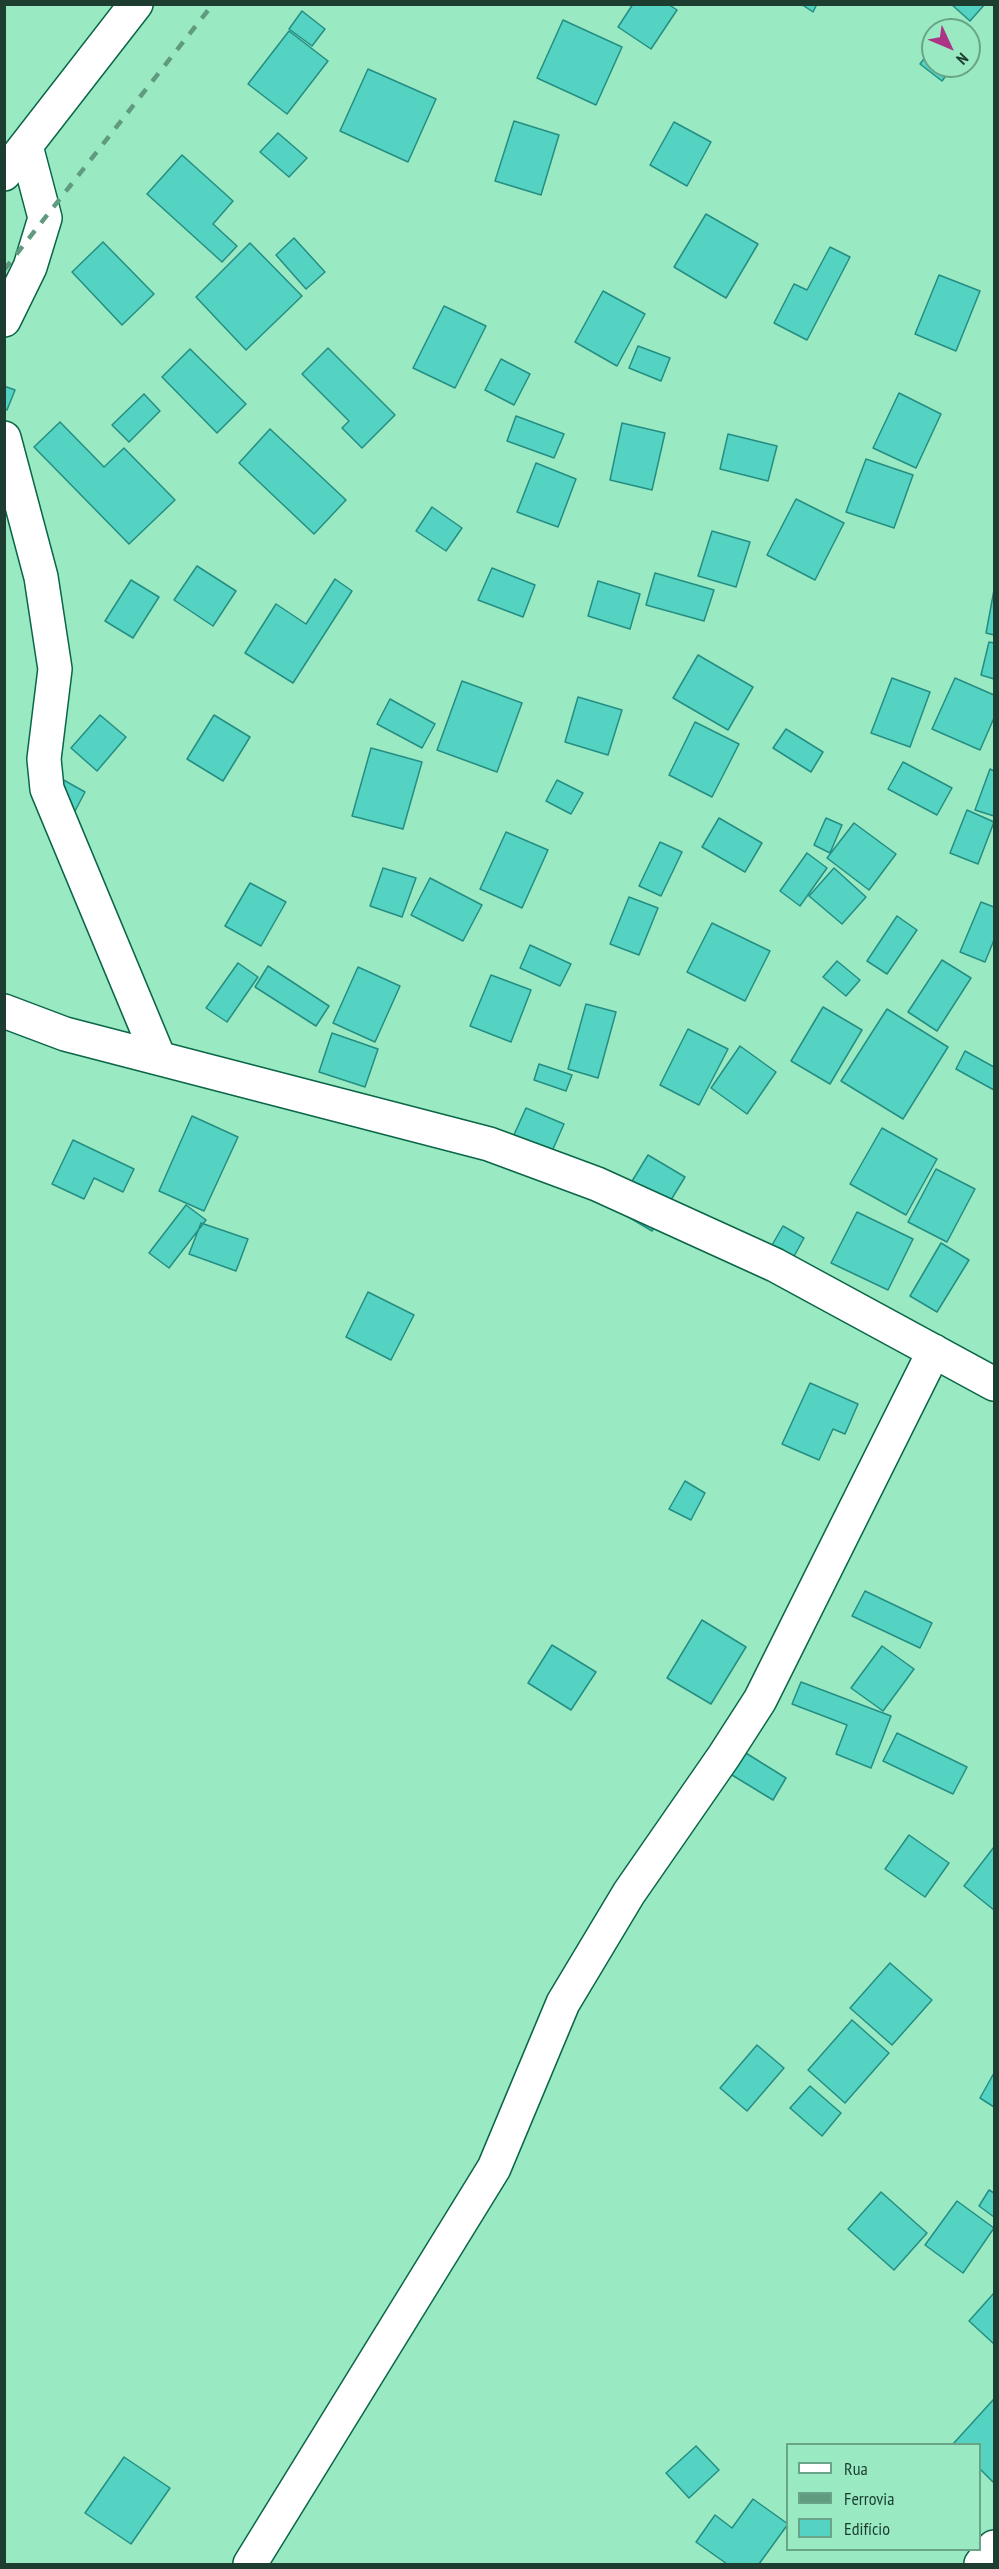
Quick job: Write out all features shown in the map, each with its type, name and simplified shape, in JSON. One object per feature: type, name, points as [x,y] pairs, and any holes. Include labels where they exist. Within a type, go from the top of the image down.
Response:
[{"type":"street","points":[[4,174],[136,4]]},
{"type":"street","points":[[4,320],[30,267],[45,218],[26,146]]},
{"type":"street","points":[[4,438],[41,577],[55,669],[44,759],[47,789],[159,1058]]},
{"type":"street","points":[[4,1011],[65,1034],[489,1144],[597,1184],[775,1265],[994,1384]]},
{"type":"street","points":[[250,2565],[494,2168],[564,2002],[629,1893],[760,1700],[934,1351]]},
{"type":"street","points":[[981,2565],[994,2547]]},
{"type":"building","points":[[633,4],[668,4],[677,10],[651,49],[618,27]]},
{"type":"building","points":[[801,4],[817,4],[813,12]]},
{"type":"building","points":[[951,4],[985,4],[973,18],[967,18]]},
{"type":"building","points":[[302,11],[325,29],[312,46],[289,29]]},
{"type":"building","points":[[563,20],[622,47],[596,105],[537,78]]},
{"type":"building","points":[[289,31],[328,61],[287,114],[248,84]]},
{"type":"building","points":[[368,69],[436,99],[408,162],[340,131]]},
{"type":"building","points":[[514,121],[559,135],[541,195],[495,181]]},
{"type":"building","points":[[674,122],[711,142],[687,186],[650,165]]},
{"type":"building","points":[[278,133],[307,158],[289,177],[260,152]]},
{"type":"building","points":[[182,155],[233,201],[213,224],[237,246],[222,262],[147,194]]},
{"type":"building","points":[[706,214],[758,244],[726,298],[674,267]]},
{"type":"building","points":[[294,238],[325,272],[306,289],[276,255]]},
{"type":"building","points":[[103,242],[154,294],[122,325],[72,272]]},
{"type":"building","points":[[250,243],[302,296],[246,350],[196,297]]},
{"type":"building","points":[[830,247],[850,257],[807,340],[774,323],[794,284],[807,290]]},
{"type":"building","points":[[939,275],[980,291],[956,351],[915,334]]},
{"type":"building","points":[[603,291],[645,314],[617,366],[575,342]]},
{"type":"building","points":[[444,306],[486,326],[455,388],[413,368]]},
{"type":"building","points":[[638,346],[670,358],[661,381],[629,368]]},
{"type":"building","points":[[328,348],[395,415],[362,448],[342,428],[349,421],[302,374]]},
{"type":"building","points":[[190,349],[246,404],[217,433],[162,377]]},
{"type":"building","points":[[501,359],[530,374],[514,405],[485,390]]},
{"type":"building","points":[[4,386],[15,390],[7,410],[4,409]]},
{"type":"building","points":[[899,393],[941,414],[916,468],[873,448]]},
{"type":"building","points":[[144,394],[160,411],[129,442],[112,425]]},
{"type":"building","points":[[516,416],[564,434],[554,458],[507,441]]},
{"type":"building","points":[[60,422],[104,467],[124,448],[175,500],[129,544],[34,447]]},
{"type":"building","points":[[622,423],[665,433],[652,490],[610,480]]},
{"type":"building","points":[[270,429],[346,500],[314,534],[239,463]]},
{"type":"building","points":[[728,434],[777,446],[768,481],[720,469]]},
{"type":"building","points":[[866,459],[913,475],[894,528],[846,512]]},
{"type":"building","points":[[536,463],[576,479],[558,527],[517,512]]},
{"type":"building","points":[[796,499],[844,523],[815,580],[767,555]]},
{"type":"building","points":[[432,507],[462,528],[446,551],[416,531]]},
{"type":"building","points":[[712,531],[750,542],[736,587],[698,576]]},
{"type":"building","points":[[197,566],[236,591],[213,626],[174,600]]},
{"type":"building","points":[[492,568],[535,585],[523,617],[478,600]]},
{"type":"building","points":[[655,573],[714,590],[704,621],[646,605]]},
{"type":"building","points":[[335,579],[352,591],[293,683],[245,653],[276,604],[306,624]]},
{"type":"building","points":[[131,580],[159,597],[133,638],[105,621]]},
{"type":"building","points":[[598,581],[640,594],[630,629],[588,616]]},
{"type":"building","points":[[994,590],[994,635],[986,633]]},
{"type":"building","points":[[989,642],[994,643],[994,679],[981,675]]},
{"type":"building","points":[[698,655],[753,687],[728,730],[673,698]]},
{"type":"building","points":[[892,678],[930,692],[910,747],[871,733]]},
{"type":"building","points":[[955,678],[994,695],[994,718],[980,750],[932,729]]},
{"type":"building","points":[[462,681],[522,703],[497,772],[437,750]]},
{"type":"building","points":[[578,697],[622,710],[608,755],[565,742]]},
{"type":"building","points":[[390,699],[435,724],[422,748],[377,724]]},
{"type":"building","points":[[100,715],[126,737],[97,771],[71,748]]},
{"type":"building","points":[[214,715],[250,737],[223,781],[187,759]]},
{"type":"building","points":[[695,722],[739,744],[712,797],[669,775]]},
{"type":"building","points":[[786,729],[823,752],[811,772],[773,748]]},
{"type":"building","points":[[371,748],[422,762],[403,829],[352,816]]},
{"type":"building","points":[[903,762],[952,788],[937,815],[888,789]]},
{"type":"building","points":[[990,769],[994,771],[994,816],[975,810]]},
{"type":"building","points":[[60,778],[85,792],[65,830],[40,816]]},
{"type":"building","points":[[557,780],[583,793],[571,814],[546,801]]},
{"type":"building","points":[[967,810],[994,822],[978,864],[950,853]]},
{"type":"building","points":[[719,818],[762,843],[745,872],[702,847]]},
{"type":"building","points":[[826,818],[842,825],[830,853],[814,845]]},
{"type":"building","points":[[854,823],[896,854],[869,890],[827,858]]},
{"type":"building","points":[[506,832],[548,850],[522,908],[480,889]]},
{"type":"building","points":[[660,842],[682,852],[661,896],[639,886]]},
{"type":"building","points":[[807,853],[827,868],[800,906],[780,891]]},
{"type":"building","points":[[383,868],[416,878],[402,917],[370,906]]},
{"type":"building","points":[[834,868],[866,897],[842,924],[809,896]]},
{"type":"building","points":[[430,878],[482,905],[463,941],[411,915]]},
{"type":"building","points":[[250,883],[286,902],[261,946],[225,926]]},
{"type":"building","points":[[629,897],[658,908],[639,955],[610,944]]},
{"type":"building","points":[[981,902],[994,907],[994,940],[985,962],[960,952]]},
{"type":"building","points":[[897,916],[917,930],[887,974],[867,961]]},
{"type":"building","points":[[712,923],[770,951],[745,1001],[687,972]]},
{"type":"building","points":[[530,945],[571,964],[560,986],[520,968]]},
{"type":"building","points":[[942,960],[971,978],[937,1031],[908,1012]]},
{"type":"building","points":[[837,961],[860,980],[846,996],[823,977]]},
{"type":"building","points":[[238,963],[258,977],[227,1022],[206,1008]]},
{"type":"building","points":[[268,966],[329,1006],[316,1026],[255,987]]},
{"type":"building","points":[[358,967],[400,986],[375,1042],[333,1023]]},
{"type":"building","points":[[491,975],[531,990],[511,1042],[470,1026]]},
{"type":"building","points":[[586,1004],[616,1012],[598,1078],[568,1069]]},
{"type":"building","points":[[823,1007],[862,1030],[830,1084],[791,1061]]},
{"type":"building","points":[[887,1009],[948,1047],[903,1119],[841,1081]]},
{"type":"building","points":[[688,1029],[728,1049],[699,1105],[660,1085]]},
{"type":"building","points":[[332,1033],[378,1049],[365,1087],[319,1072]]},
{"type":"building","points":[[740,1046],[776,1072],[747,1114],[711,1088]]},
{"type":"building","points":[[965,1051],[994,1067],[994,1090],[956,1069]]},
{"type":"building","points":[[539,1064],[572,1075],[566,1091],[534,1080]]},
{"type":"building","points":[[526,1108],[564,1124],[546,1165],[508,1148]]},
{"type":"building","points":[[192,1116],[238,1137],[204,1211],[159,1191]]},
{"type":"building","points":[[882,1128],[937,1159],[906,1215],[850,1184]]},
{"type":"building","points":[[73,1140],[134,1169],[123,1192],[94,1178],[84,1199],[52,1184]]},
{"type":"building","points":[[648,1155],[685,1177],[652,1231],[615,1209]]},
{"type":"building","points":[[936,1169],[975,1189],[947,1242],[908,1222]]},
{"type":"building","points":[[186,1205],[206,1220],[169,1268],[149,1253]]},
{"type":"building","points":[[857,1212],[913,1239],[888,1290],[831,1263]]},
{"type":"building","points":[[201,1223],[248,1239],[236,1271],[189,1254]]},
{"type":"building","points":[[783,1226],[804,1238],[786,1271],[764,1259]]},
{"type":"building","points":[[941,1243],[969,1260],[937,1312],[910,1296]]},
{"type":"building","points":[[368,1292],[414,1315],[391,1360],[346,1337]]},
{"type":"building","points":[[810,1383],[858,1404],[845,1434],[833,1429],[819,1460],[782,1444]]},
{"type":"building","points":[[685,1481],[705,1493],[691,1520],[669,1509]]},
{"type":"building","points":[[865,1591],[932,1623],[920,1648],[852,1616]]},
{"type":"building","points":[[702,1620],[746,1647],[711,1704],[667,1678]]},
{"type":"building","points":[[552,1645],[596,1672],[571,1710],[528,1683]]},
{"type":"building","points":[[882,1646],[914,1669],[883,1711],[851,1688]]},
{"type":"building","points":[[801,1682],[891,1716],[871,1768],[836,1754],[847,1725],[792,1704]]},
{"type":"building","points":[[897,1733],[967,1767],[953,1794],[883,1761]]},
{"type":"building","points":[[741,1750],[786,1778],[773,1800],[727,1772]]},
{"type":"building","points":[[909,1835],[949,1863],[925,1897],[885,1869]]},
{"type":"building","points":[[994,1847],[994,1910],[964,1886]]},
{"type":"building","points":[[890,1963],[932,2000],[892,2045],[850,2008]]},
{"type":"building","points":[[852,2020],[889,2053],[845,2103],[808,2070]]},
{"type":"building","points":[[757,2045],[784,2068],[747,2111],[720,2088]]},
{"type":"building","points":[[994,2073],[994,2107],[980,2098]]},
{"type":"building","points":[[810,2086],[841,2113],[822,2136],[790,2108]]},
{"type":"building","points":[[989,2190],[994,2193],[994,2217],[979,2206]]},
{"type":"building","points":[[881,2192],[927,2233],[894,2270],[848,2229]]},
{"type":"building","points":[[957,2201],[994,2228],[963,2273],[925,2245]]},
{"type":"building","points":[[994,2293],[994,2344],[969,2321]]},
{"type":"building","points":[[993,2400],[994,2483],[981,2470],[981,2443],[954,2443]]},
{"type":"building","points":[[696,2446],[719,2470],[689,2498],[666,2473]]},
{"type":"building","points":[[124,2457],[170,2488],[131,2544],[85,2513]]},
{"type":"building","points":[[753,2499],[786,2523],[786,2527],[759,2564],[727,2564],[696,2542],[715,2515],[732,2528]]},
{"type":"railway","points":[[4,270],[213,4]]}]
